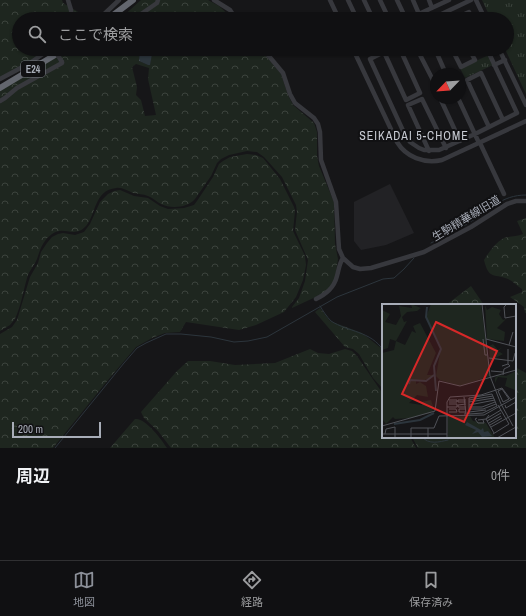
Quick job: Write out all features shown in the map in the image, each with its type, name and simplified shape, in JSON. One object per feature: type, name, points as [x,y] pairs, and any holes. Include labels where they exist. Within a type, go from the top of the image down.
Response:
[{"type":"highway","points":[[117,12],[133,0]]},
{"type":"highway","name":"E24","points":[[0,87],[48,56]]},
{"type":"highway","name":"E24","points":[[0,87],[53,56]]},
{"type":"street","points":[[68,0],[71,12]]},
{"type":"street","points":[[106,12],[119,0]]},
{"type":"street","points":[[144,12],[157,3],[158,0]]},
{"type":"street","points":[[214,0],[231,12]]},
{"type":"street","points":[[330,0],[336,12]]},
{"type":"street","points":[[348,0],[354,12]]},
{"type":"street","points":[[364,0],[370,12]]},
{"type":"street","points":[[380,0],[386,12]]},
{"type":"street","points":[[397,0],[403,12]]},
{"type":"street","points":[[413,0],[418,12]]},
{"type":"street","points":[[429,0],[432,8]]},
{"type":"street","points":[[423,12],[447,0]]},
{"type":"street","points":[[446,12],[472,0]]},
{"type":"street","points":[[476,0],[482,12]]},
{"type":"street","points":[[0,79],[40,56]]},
{"type":"street","points":[[0,101],[17,88],[62,63],[58,56]]},
{"type":"street","points":[[270,56],[283,73],[290,94],[295,103],[314,118],[318,124],[320,132],[320,160],[335,198],[338,244],[343,258],[339,263],[337,277],[332,288],[316,299]]},
{"type":"street","points":[[357,56],[399,145],[408,154],[419,160],[431,162],[442,160],[526,121]]},
{"type":"street","points":[[376,56],[370,59],[405,135],[410,142],[419,148],[429,151],[446,148],[517,113],[490,56]]},
{"type":"street","points":[[386,56],[406,100],[420,93],[403,56]]},
{"type":"street","points":[[421,56],[430,74]]},
{"type":"street","points":[[438,56],[443,68]]},
{"type":"street","points":[[456,56],[461,67],[475,60],[473,56]]},
{"type":"street","points":[[503,56],[526,105]]},
{"type":"street","points":[[494,65],[505,60]]},
{"type":"street","points":[[489,127],[467,80],[481,73],[503,120]]},
{"type":"street","points":[[429,151],[408,105],[422,99],[446,148]]},
{"type":"street","points":[[443,104],[460,141]]},
{"type":"street","points":[[461,104],[504,194]]},
{"type":"street","points":[[382,111],[392,107]]},
{"type":"street","name":"生駒精華線旧道","points":[[343,258],[356,268],[368,269],[375,267],[431,249],[471,227],[507,204],[516,201],[526,201]]},
{"type":"shaded area","points":[[390,184],[414,233],[386,245],[361,250],[354,241],[354,202]]},
{"type":"green space","points":[[0,0],[62,0],[63,3],[78,12],[12,12],[12,56],[38,56],[30,62],[0,77]]},
{"type":"green space","points":[[141,0],[208,0],[219,6],[225,12],[128,12]]},
{"type":"green space","points":[[482,0],[526,0],[526,94],[508,56],[514,56],[514,12],[488,12]]},
{"type":"green space","points":[[58,56],[139,56],[139,61],[148,65],[150,64],[152,56],[266,56],[281,74],[293,105],[314,123],[317,132],[317,156],[319,166],[334,202],[335,244],[338,259],[333,284],[322,294],[292,308],[299,298],[305,281],[308,260],[295,230],[297,212],[296,205],[282,177],[264,157],[257,152],[247,151],[229,155],[221,159],[195,199],[183,206],[165,206],[148,196],[133,193],[120,188],[103,193],[96,204],[89,221],[82,230],[73,232],[56,232],[46,239],[42,245],[36,262],[28,275],[15,319],[10,325],[0,331],[0,91]],"holes":[[[136,64],[149,68],[148,79],[156,115],[145,116],[141,100],[136,95],[137,87],[132,67]]]},
{"type":"green space","points":[[487,56],[489,56],[493,65],[466,78],[466,68],[460,68]]},
{"type":"green space","points":[[247,154],[256,155],[263,158],[280,179],[295,211],[293,231],[305,256],[306,265],[303,280],[296,297],[284,312],[256,325],[239,330],[186,322],[180,332],[165,333],[152,338],[136,347],[53,448],[0,448],[0,334],[12,327],[17,320],[30,277],[38,263],[41,252],[52,237],[63,233],[75,235],[84,232],[90,224],[100,202],[108,194],[114,191],[120,190],[134,196],[148,198],[160,206],[168,209],[184,208],[194,205],[213,177],[219,164],[230,157]]},
{"type":"green space","points":[[526,218],[525,313],[524,307],[510,297],[522,292],[522,289],[510,280],[492,275],[488,271],[484,260],[492,248],[504,238],[523,234],[517,221]]},
{"type":"green space","points":[[471,286],[483,304],[447,304]]},
{"type":"green space","points":[[320,308],[330,321],[362,333],[382,349],[382,388],[373,378],[359,354],[353,349],[345,347],[315,312]]},
{"type":"green space","points":[[310,349],[318,353],[329,354],[345,349],[352,351],[382,393],[382,438],[411,438],[416,448],[171,448],[158,431],[144,418],[141,412],[177,371],[188,361],[210,361],[235,365],[275,363]]},
{"type":"green space","points":[[516,368],[526,373],[526,448],[418,448],[413,438],[516,438]]},
{"type":"green space","points":[[135,419],[139,419],[148,425],[167,448],[110,448]]},
{"type":"water","points":[[139,56],[152,56],[150,65],[139,61]]},
{"type":"waterway","points":[[431,243],[465,225],[503,200],[526,195]]},
{"type":"waterway","points":[[55,448],[124,363],[137,348],[146,343],[166,334],[211,337],[234,342],[267,337],[337,297],[383,279],[394,278],[414,258]]},
{"type":"waterway","points":[[320,306],[331,321],[366,335],[382,349]]},
{"type":"waterway","points":[[423,438],[431,442],[448,440]]},
{"type":"district","name":"SEIKADAI 5-CHOME","points":[[414,136]]}]
